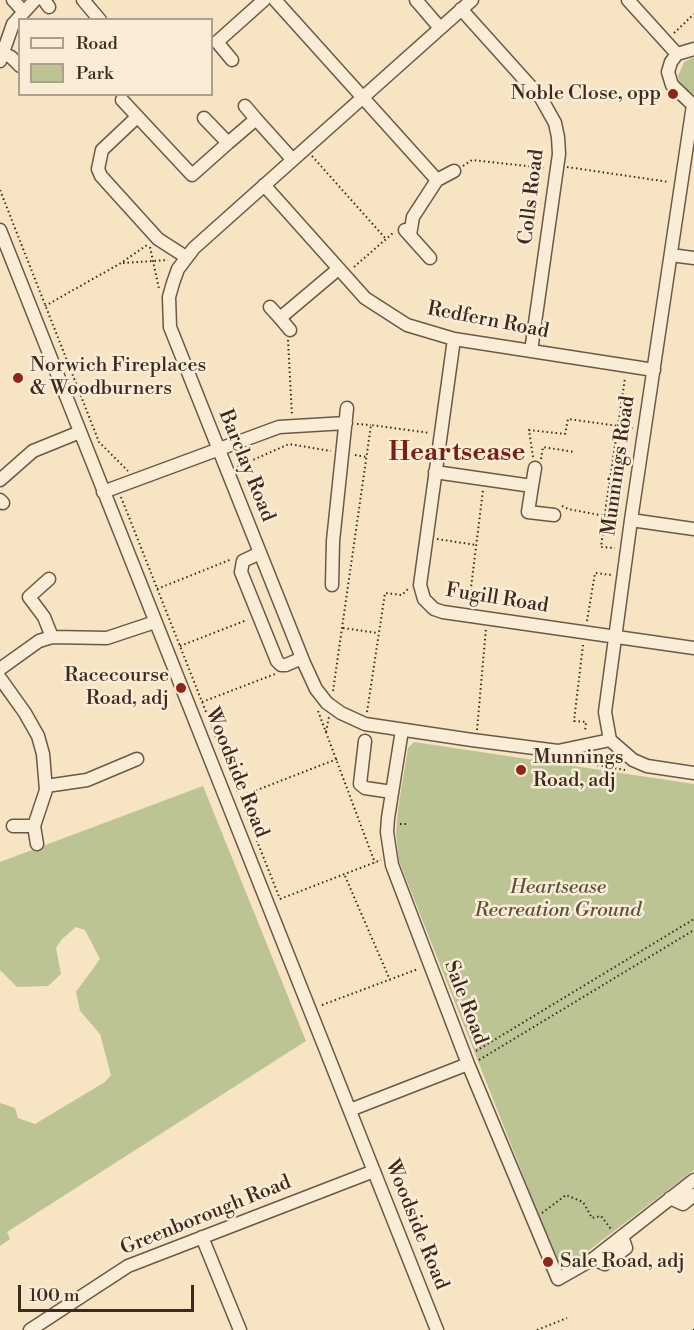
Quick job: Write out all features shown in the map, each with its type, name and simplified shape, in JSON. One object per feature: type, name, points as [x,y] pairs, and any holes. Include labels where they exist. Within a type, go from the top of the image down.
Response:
[{"type":"street","points":[[13,0],[22,11]]},
{"type":"street","points":[[18,64],[11,57],[2,58],[9,33],[22,11],[35,0]]},
{"type":"street","points":[[83,0],[98,18]]},
{"type":"street","points":[[232,60],[214,39],[264,0]]},
{"type":"street","points":[[275,0],[437,180]]},
{"type":"street","points":[[416,0],[441,28]]},
{"type":"street","name":"Barclay Road","points":[[472,0],[304,148],[186,257],[169,297],[170,327],[226,471],[316,689],[331,706],[365,724],[472,740],[566,751],[610,740]]},
{"type":"street","points":[[628,0],[677,54]]},
{"type":"street","name":"Colls Road","points":[[461,9],[549,111],[558,138],[557,167],[531,351]]},
{"type":"street","points":[[694,49],[677,54],[670,62],[668,72],[672,85],[694,105]]},
{"type":"street","points":[[122,100],[192,176],[256,118]]},
{"type":"street","name":"Munnings Road","points":[[610,740],[605,712],[630,510],[654,370],[680,184],[689,161],[694,105]]},
{"type":"street","points":[[245,106],[292,159]]},
{"type":"street","points":[[137,117],[102,150],[98,169],[101,176],[151,238],[186,257]]},
{"type":"street","points":[[204,118],[228,143]]},
{"type":"street","points":[[430,258],[407,232],[413,217],[437,180],[453,171]]},
{"type":"street","name":"Redfern Road","points":[[264,185],[340,273],[385,312],[426,332],[454,339],[654,370]]},
{"type":"street","name":"Woodside Road","points":[[0,230],[436,1330]]},
{"type":"street","points":[[671,255],[694,258]]},
{"type":"street","points":[[280,318],[340,273]]},
{"type":"street","points":[[270,307],[290,330]]},
{"type":"street","name":"Fugill Road","points":[[454,339],[420,585],[423,599],[434,609],[468,616],[694,648]]},
{"type":"street","points":[[332,585],[333,541],[347,408]]},
{"type":"street","points":[[103,492],[217,447],[293,424],[346,423]]},
{"type":"street","points":[[0,480],[33,451],[80,432]]},
{"type":"street","points":[[538,468],[532,486],[528,512],[555,510]]},
{"type":"street","points":[[435,472],[532,486]]},
{"type":"street","points":[[630,510],[694,529]]},
{"type":"street","points":[[260,553],[243,561],[241,567],[277,661],[286,664],[303,658]]},
{"type":"street","points":[[49,579],[29,597],[44,617],[52,637]]},
{"type":"street","points":[[0,669],[39,641],[52,637],[107,638],[155,622]]},
{"type":"street","points":[[0,678],[38,736],[44,754],[46,786],[34,826],[37,844]]},
{"type":"street","name":"Sale Road","points":[[402,730],[387,832],[399,888],[545,1252],[560,1281],[593,1259],[605,1264],[626,1248],[620,1238]]},
{"type":"street","points":[[610,740],[633,760],[647,766],[694,773]]},
{"type":"street","points":[[365,741],[360,784],[365,788],[392,792]]},
{"type":"street","points":[[46,786],[87,780],[137,759]]},
{"type":"street","points":[[13,826],[34,826]]},
{"type":"street","points":[[350,1110],[468,1064]]},
{"type":"street","name":"Greenborough Road","points":[[30,1330],[128,1266],[374,1171]]},
{"type":"street","points":[[620,1238],[694,1180]]},
{"type":"street","points":[[670,1198],[683,1204],[694,1195]]},
{"type":"street","points":[[202,1237],[240,1330]]},
{"type":"path","points":[[665,41],[694,14]]},
{"type":"path","points":[[304,148],[386,239]]},
{"type":"path","points":[[453,171],[472,160],[557,167],[680,184]]},
{"type":"path","points":[[0,190],[99,442],[135,479]]},
{"type":"path","points":[[340,273],[413,217]]},
{"type":"path","points":[[151,238],[159,290]]},
{"type":"path","points":[[45,306],[121,263],[151,238]]},
{"type":"path","points":[[121,263],[186,257]]},
{"type":"path","points":[[290,330],[287,336],[293,424]]},
{"type":"path","points":[[627,365],[600,547],[627,544]]},
{"type":"path","points":[[538,468],[529,430],[565,434],[568,419],[644,430]]},
{"type":"path","points":[[326,732],[371,425],[440,435]]},
{"type":"path","points":[[226,471],[288,444],[367,457]]},
{"type":"path","points":[[538,468],[543,447],[574,452]]},
{"type":"path","points":[[468,616],[485,479]]},
{"type":"path","points":[[117,486],[280,899],[391,856]]},
{"type":"path","points":[[606,506],[630,510]]},
{"type":"path","points":[[555,510],[605,516]]},
{"type":"path","points":[[426,538],[476,545]]},
{"type":"path","points":[[157,590],[238,557]]},
{"type":"path","points":[[583,747],[586,722],[574,721],[595,573],[623,576]]},
{"type":"path","points":[[365,724],[385,593],[402,595],[414,584],[420,585]]},
{"type":"path","points":[[180,646],[259,616]]},
{"type":"path","points":[[472,740],[476,735],[478,722],[488,618]]},
{"type":"path","points":[[342,628],[378,633]]},
{"type":"path","points":[[202,702],[277,673]]},
{"type":"path","points":[[315,703],[375,863]]},
{"type":"path","points":[[566,751],[567,759],[636,772],[647,766]]},
{"type":"path","points":[[239,796],[337,759]]},
{"type":"path","points":[[344,875],[390,980]]},
{"type":"path","points":[[468,1064],[472,1053],[694,919]]},
{"type":"path","points":[[468,1064],[694,930]]},
{"type":"path","points":[[318,996],[322,1007],[429,965]]},
{"type":"path","points":[[531,1219],[566,1195],[583,1202],[592,1218],[601,1216],[620,1238]]},
{"type":"path","points":[[537,1330],[567,1318]]},
{"type":"green space","points":[[694,57],[694,94],[692,94],[680,84],[678,76],[684,62]]},
{"type":"green space","name":"Heartsease Recreation Ground","points":[[414,742],[694,784],[694,1170],[575,1261],[562,1261],[557,1257],[399,861],[396,834],[398,809],[408,748]]},
{"type":"green space","points":[[203,786],[306,1041],[7,1232],[10,1239],[0,1246],[0,1103],[15,1108],[18,1118],[35,1124],[105,1082],[111,1075],[100,1034],[80,1011],[76,992],[100,959],[85,930],[76,927],[62,939],[56,948],[61,974],[48,986],[17,987],[0,970],[0,862]]},
{"type":"place","name":"Noble Close, opp","points":[[673,94]]},
{"type":"place","name":"Norwich Fireplaces & Woodburners","points":[[18,378]]},
{"type":"place","name":"Racecourse Road, adj","points":[[181,688]]},
{"type":"place","name":"Munnings Road, adj","points":[[521,770]]},
{"type":"place","name":"Sale Road, adj","points":[[548,1262]]},
{"type":"district","name":"Heartsease","points":[[457,454]]}]
